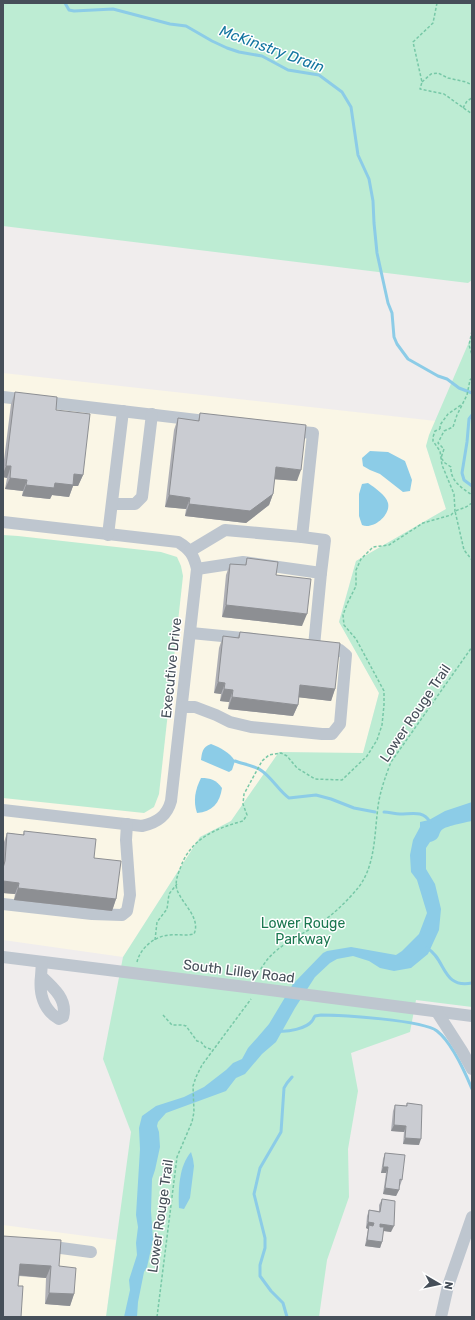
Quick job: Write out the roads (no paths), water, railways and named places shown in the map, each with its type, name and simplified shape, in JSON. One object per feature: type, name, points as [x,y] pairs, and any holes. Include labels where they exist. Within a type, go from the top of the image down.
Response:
[{"type":"street","points":[[3,397],[229,423]]},
{"type":"street","points":[[108,535],[123,411]]},
{"type":"street","points":[[112,504],[135,504],[142,497],[152,414]]},
{"type":"street","points":[[275,429],[313,433],[302,537]]},
{"type":"street","points":[[3,522],[108,535],[169,540],[186,546],[190,551],[225,530],[324,540],[314,646]]},
{"type":"street","name":"Executive Drive","points":[[3,810],[142,826],[161,819],[169,807],[191,632],[197,569],[195,558],[190,551]]},
{"type":"street","points":[[197,569],[243,562],[321,573]]},
{"type":"street","points":[[191,632],[261,640]]},
{"type":"street","points":[[182,707],[195,707],[230,722],[251,727],[332,734],[340,724],[346,655],[340,650],[299,644]]},
{"type":"street","points":[[3,904],[92,914],[122,915],[127,911],[130,895],[126,840],[127,824]]},
{"type":"street","name":"South Lilley Road","points":[[3,957],[278,990],[472,1016]]},
{"type":"street","points":[[41,976],[42,962]]},
{"type":"street","points":[[437,1012],[472,1069]]},
{"type":"street","points":[[441,1317],[448,1286],[472,1217]]},
{"type":"street","points":[[32,1244],[91,1252]]},
{"type":"water","points":[[370,451],[388,452],[405,461],[412,480],[410,491],[403,492],[380,474],[363,466],[362,458]]},
{"type":"water","points":[[368,483],[385,497],[388,503],[388,508],[384,517],[376,523],[366,526],[362,525],[359,516],[359,494],[362,484]]},
{"type":"water","points":[[211,744],[218,747],[233,758],[235,761],[232,770],[229,772],[201,760],[204,749]]},
{"type":"water","points":[[201,778],[213,780],[222,788],[217,802],[211,809],[197,813],[195,796]]},
{"type":"water","points":[[472,802],[472,821],[443,829],[438,838],[430,842],[426,848],[426,869],[435,884],[441,909],[439,930],[428,954],[411,968],[394,971],[380,968],[369,961],[353,956],[337,959],[330,963],[315,977],[295,1008],[276,1042],[262,1054],[245,1074],[236,1078],[226,1091],[166,1113],[158,1122],[157,1126],[160,1147],[152,1179],[151,1211],[153,1240],[147,1267],[144,1272],[138,1302],[137,1317],[124,1317],[130,1290],[129,1280],[137,1255],[136,1243],[138,1227],[136,1215],[140,1149],[139,1128],[142,1116],[156,1106],[184,1097],[204,1087],[233,1063],[242,1059],[248,1048],[269,1024],[293,984],[323,953],[351,947],[396,955],[402,951],[419,934],[427,913],[417,880],[411,872],[410,855],[413,840],[420,827],[420,822],[429,820],[445,811]]},
{"type":"water","points":[[191,1152],[194,1166],[190,1198],[184,1209],[179,1208],[179,1186],[184,1164]]},
{"type":"waterway","name":"McKinstry Drain","points":[[65,3],[69,10],[74,11],[113,9],[170,24],[186,26],[227,48],[239,52],[262,56],[288,70],[319,75],[342,92],[351,107],[358,155],[369,179],[373,201],[377,253],[388,303],[392,313],[394,337],[397,344],[408,359],[438,376],[447,379],[459,388],[472,393]]},
{"type":"waterway","name":"McKinstry Drain","points":[[472,415],[469,419],[462,473],[464,480],[472,486]]},
{"type":"waterway","points":[[235,761],[253,766],[262,771],[289,798],[316,795],[354,808],[375,812]]},
{"type":"waterway","points":[[384,812],[398,814],[421,814],[430,822]]},
{"type":"waterway","points":[[427,948],[438,959],[445,972],[455,982],[462,984],[472,983]]},
{"type":"waterway","points":[[279,1031],[301,1028],[309,1024],[315,1016],[321,1015],[381,1019],[429,1027],[437,1031],[447,1042],[462,1066],[472,1089]]},
{"type":"waterway","points":[[287,1317],[283,1303],[271,1291],[260,1276],[260,1265],[265,1248],[265,1238],[254,1194],[260,1168],[281,1132],[284,1088],[292,1077]]},
{"type":"park label","name":"Lower Rouge Parkway","points":[[303,932]]}]
